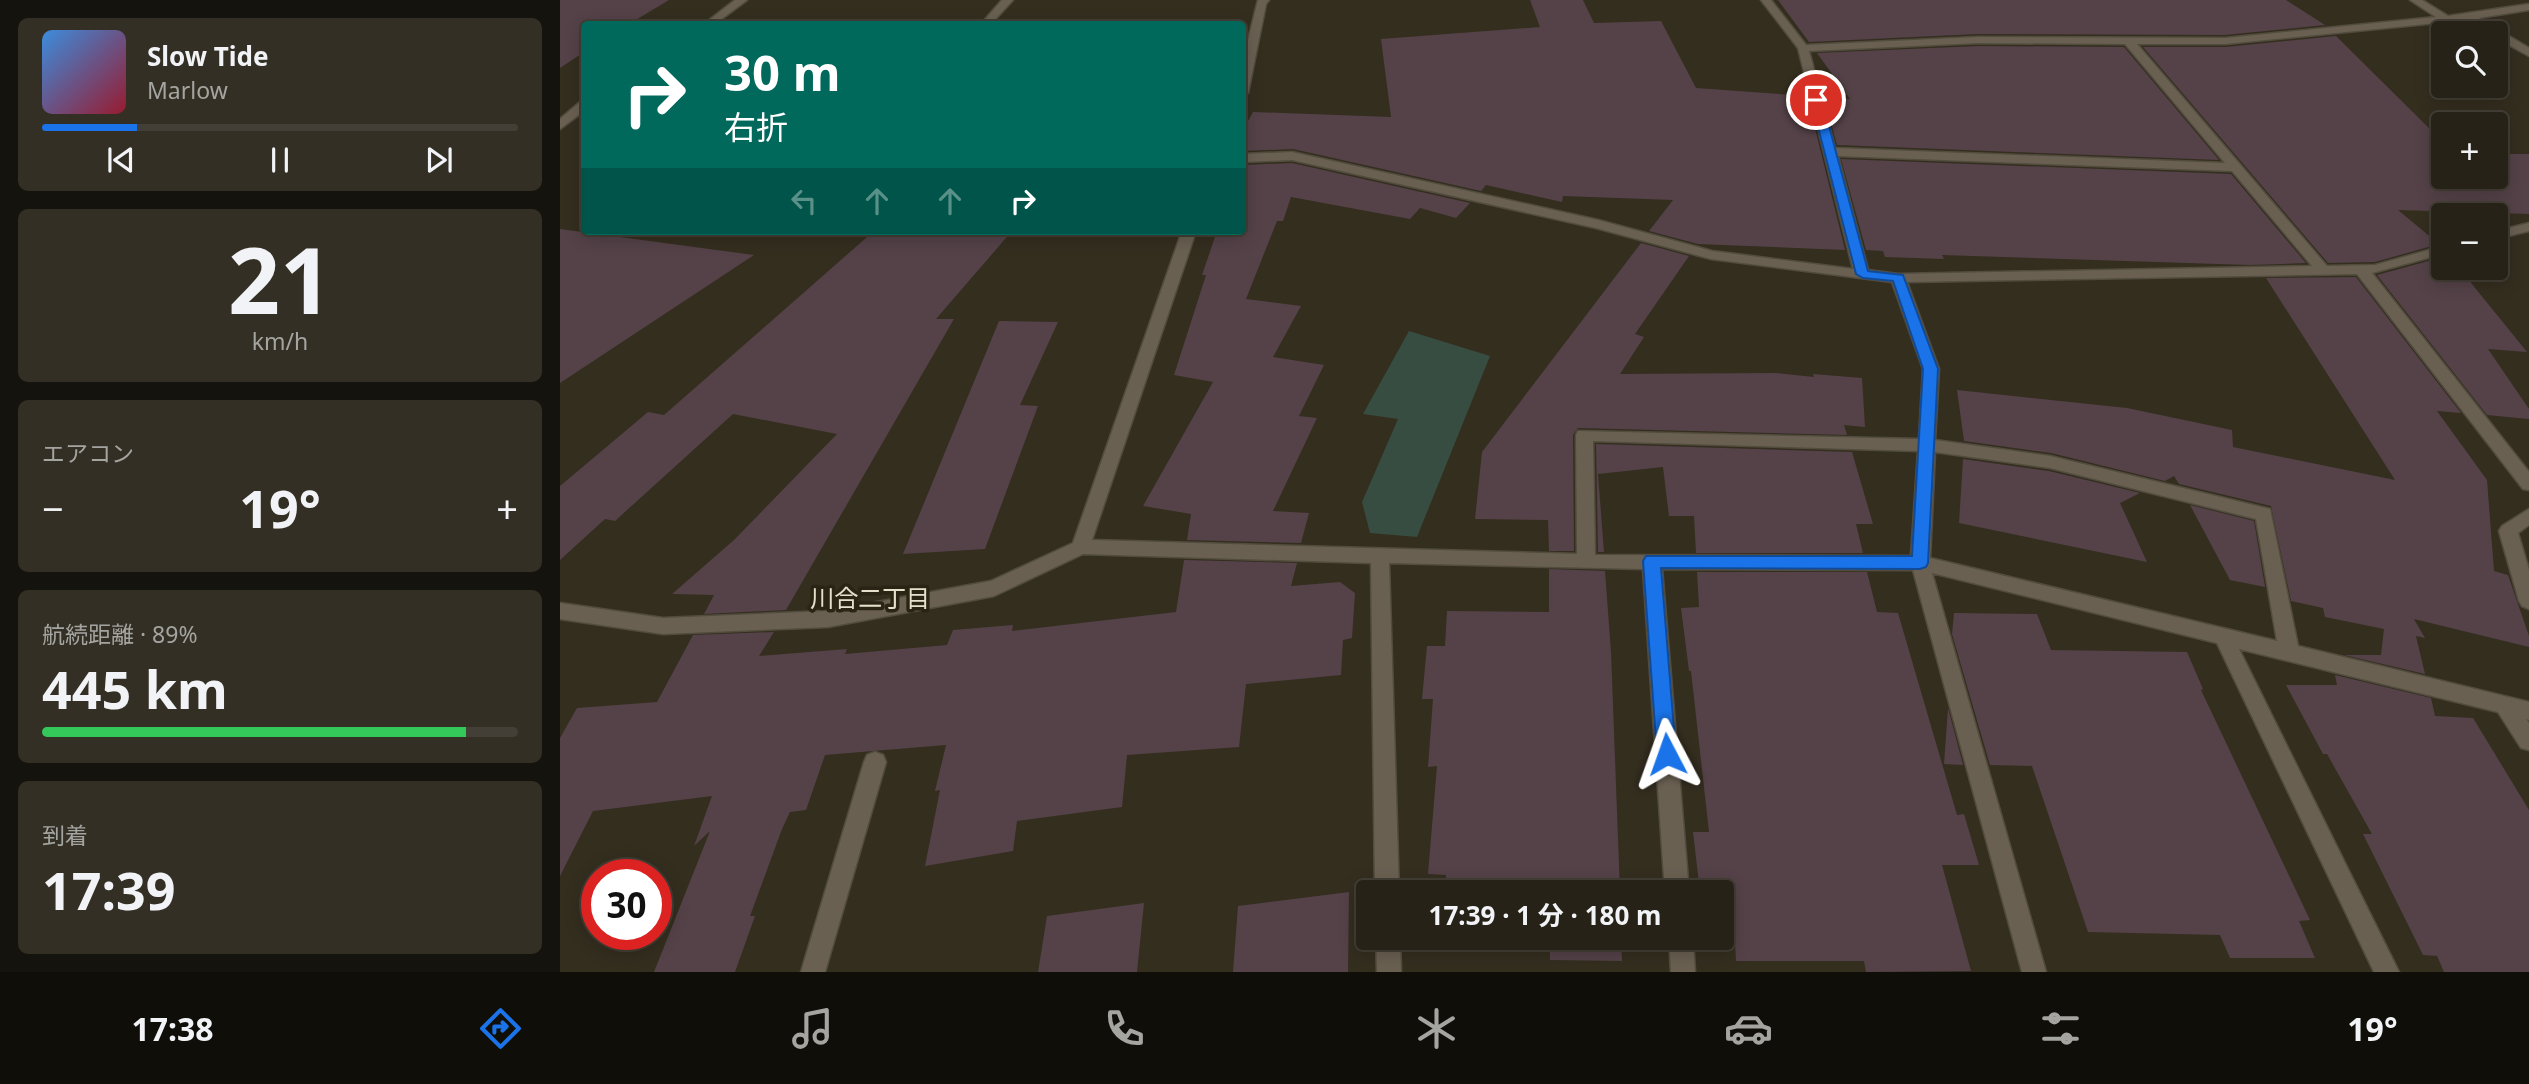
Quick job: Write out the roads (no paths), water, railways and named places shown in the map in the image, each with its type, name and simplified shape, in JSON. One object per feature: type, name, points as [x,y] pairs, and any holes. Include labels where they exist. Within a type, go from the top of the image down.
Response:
[{"type":"street","points":[[713,21],[742,0]]},
{"type":"street","points":[[989,21],[1008,0]]},
{"type":"street","points":[[1247,48],[1264,0]]},
{"type":"street","points":[[1766,0],[1802,48],[1863,274]]},
{"type":"street","points":[[2415,0],[2446,19]]},
{"type":"street","points":[[1802,48],[1978,40],[2225,40],[2469,17],[2529,7]]},
{"type":"street","points":[[2469,17],[2529,52]]},
{"type":"street","points":[[2128,40],[2323,270]]},
{"type":"street","points":[[560,125],[581,108]]},
{"type":"street","points":[[1830,152],[2236,167]]},
{"type":"street","points":[[1246,158],[1293,156],[1598,224],[1711,255],[1898,278],[2376,269],[2431,253]]},
{"type":"street","points":[[2508,232],[2529,227]]},
{"type":"street","points":[[1082,547],[1188,235]]},
{"type":"street","points":[[2361,269],[2529,484]]},
{"type":"street","points":[[1898,278],[1930,369],[1920,563],[2034,972]]},
{"type":"street","points":[[1586,562],[1584,435],[1926,445],[2050,462],[2264,514],[2289,652]]},
{"type":"street","points":[[2529,516],[2508,531],[2529,601]]},
{"type":"street","points":[[560,611],[663,626],[828,619],[994,588],[1082,547],[1586,562],[1920,563],[2529,711]]},
{"type":"street","points":[[1380,556],[1387,880]]},
{"type":"street","points":[[1652,561],[1676,880]]},
{"type":"street","points":[[2223,636],[2387,972]]},
{"type":"street","points":[[2504,704],[2529,741]]},
{"type":"street","points":[[813,972],[875,762]]},
{"type":"street","points":[[1388,950],[1389,972]]},
{"type":"street","points":[[1682,950],[1683,972]]},
{"type":"district","name":"川合二丁目","points":[[870,597]]}]
